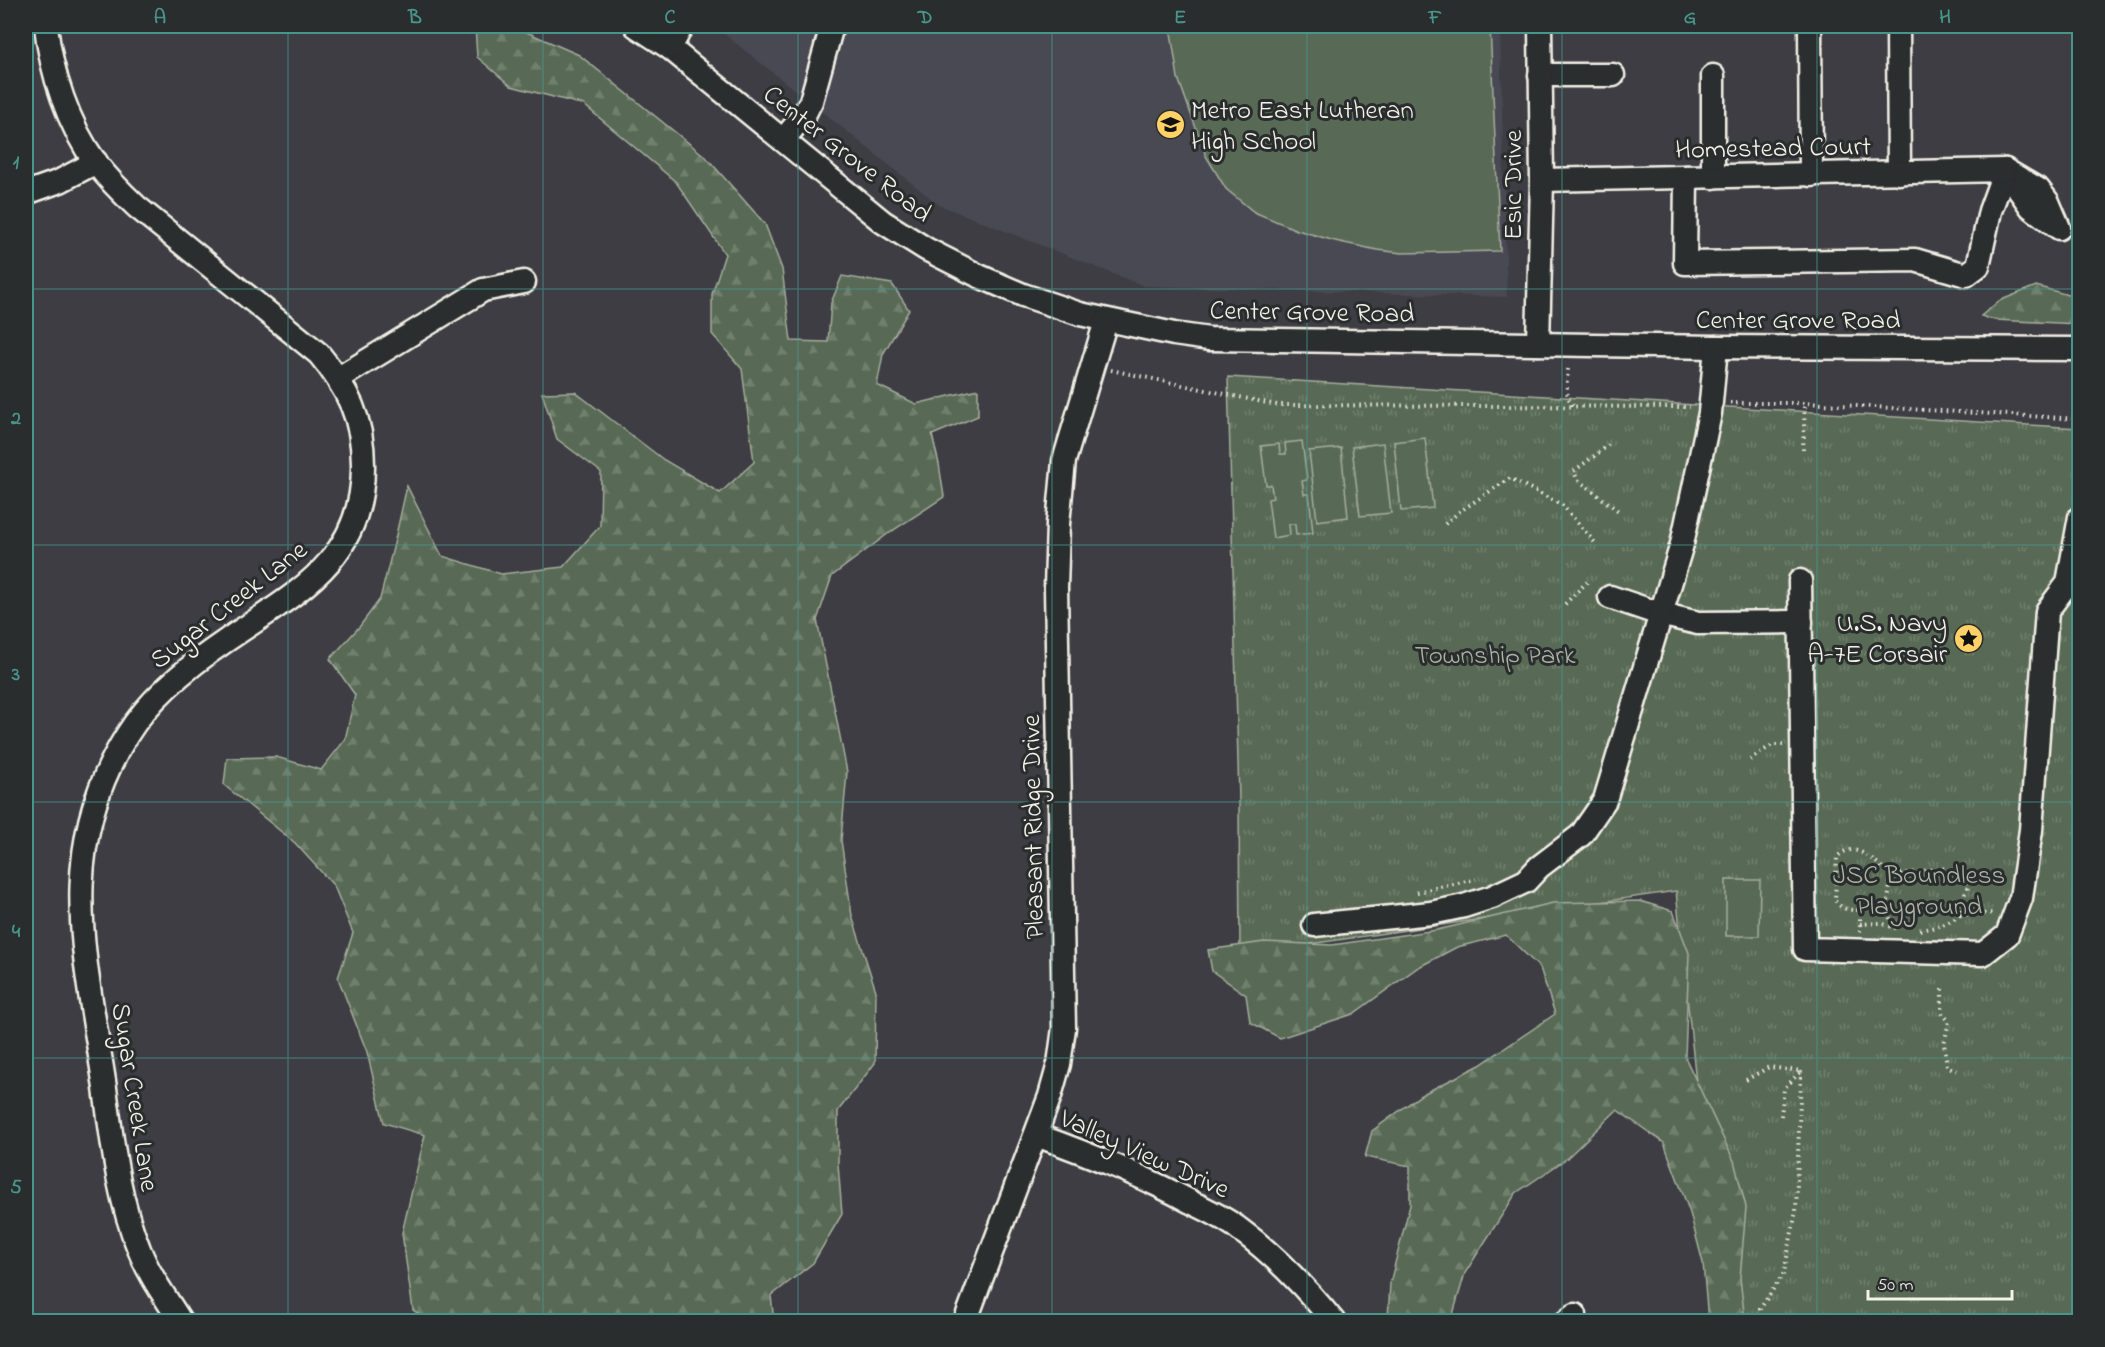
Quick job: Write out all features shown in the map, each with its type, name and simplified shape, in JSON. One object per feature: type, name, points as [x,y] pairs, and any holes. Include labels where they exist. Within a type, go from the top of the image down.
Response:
[{"type":"street","name":"Sugar Creek Lane","points":[[46,26],[48,45],[70,116],[96,162],[137,207],[319,354],[339,378],[352,404],[360,429],[363,468],[359,502],[352,526],[340,548],[326,567],[308,585],[225,641],[153,699],[110,763],[96,796],[87,830],[80,896],[83,945],[123,1203],[138,1249],[147,1268],[181,1322]]},
{"type":"street","name":"Center Grove Road","points":[[636,26],[670,48],[883,222],[926,249],[1023,295],[1106,321],[1209,339],[1716,347],[2079,349]]},
{"type":"street","points":[[670,48],[682,26]]},
{"type":"street","points":[[783,140],[804,115],[811,101],[832,26]]},
{"type":"street","name":"Esic Drive","points":[[1538,344],[1542,180],[1540,26]]},
{"type":"street","points":[[1810,26],[1811,175]]},
{"type":"street","points":[[1898,26],[1899,173]]},
{"type":"street","points":[[1540,75],[1613,75]]},
{"type":"street","points":[[1713,76],[1713,177]]},
{"type":"street","points":[[26,193],[60,181],[96,162]]},
{"type":"street","name":"Homestead Court","points":[[1542,180],[2005,170],[1990,211],[1978,266],[1966,275],[1916,260],[1686,263],[1686,177]]},
{"type":"street","points":[[339,378],[483,290],[524,282]]},
{"type":"street","name":"Pleasant Ridge Drive","points":[[965,1322],[1036,1135],[1059,1064],[1064,1028],[1056,588],[1058,524],[1064,461],[1106,321]]},
{"type":"street","points":[[1314,926],[1378,917],[1393,918],[1431,913],[1492,897],[1526,881],[1539,867],[1581,835],[1605,800],[1682,544],[1710,403],[1716,347]]},
{"type":"street","points":[[1800,580],[1805,949],[1983,954],[2007,935],[2021,898],[2031,830],[2047,611],[2068,583],[2079,518]]},
{"type":"street","points":[[1610,597],[1660,615],[1698,623],[1801,622]]},
{"type":"street","name":"Valley View Drive","points":[[1036,1135],[1158,1184],[1239,1229],[1278,1261],[1312,1295],[1334,1322]]},
{"type":"path","points":[[1092,366],[1277,405],[1701,407],[1710,403],[1805,403],[2079,419]]},
{"type":"path","points":[[1568,369],[1569,401],[1578,407]]},
{"type":"path","points":[[1803,450],[1805,403]]},
{"type":"path","points":[[1610,445],[1574,471],[1577,479],[1622,513]]},
{"type":"path","points":[[1445,524],[1510,478],[1562,505],[1597,546]]},
{"type":"path","points":[[1565,604],[1587,582]]},
{"type":"path","points":[[1750,760],[1772,745],[1803,744]]},
{"type":"path","points":[[1860,910],[1847,910],[1839,906],[1835,900],[1837,857],[1842,852],[1854,849],[1870,857],[1892,876],[1942,868],[1965,877],[1969,886],[1959,904],[1960,915]]},
{"type":"path","points":[[1892,876],[1887,910],[1893,927]]},
{"type":"path","points":[[1412,894],[1482,878]]},
{"type":"path","points":[[1912,930],[1941,927],[1960,915],[1984,914]]},
{"type":"path","points":[[1860,924],[1880,923],[1902,930]]},
{"type":"path","points":[[1942,990],[1942,1013],[1949,1020],[1944,1044],[1947,1066],[1958,1071]]},
{"type":"path","points":[[1746,1080],[1769,1067],[1801,1071]]},
{"type":"path","points":[[1781,1116],[1784,1089],[1801,1071]]},
{"type":"path","points":[[1762,1322],[1760,1309],[1784,1273],[1796,1211],[1801,1071]]},
{"type":"shaded area","name":"Metro East Lutheran High School","points":[[714,26],[1500,26],[1507,297],[1144,286],[939,205]]},
{"type":"green space","points":[[475,26],[513,26],[579,55],[706,157],[765,224],[782,269],[791,341],[828,342],[831,303],[842,276],[892,284],[909,310],[883,354],[877,385],[916,404],[978,389],[978,416],[932,435],[944,497],[889,533],[832,576],[817,620],[847,772],[841,840],[852,916],[876,991],[875,1063],[838,1111],[838,1164],[842,1214],[813,1263],[771,1296],[774,1321],[430,1322],[413,1310],[402,1233],[425,1135],[384,1123],[367,1052],[338,978],[353,933],[334,886],[295,843],[224,785],[227,758],[276,757],[321,770],[345,740],[355,695],[330,659],[360,626],[380,599],[407,486],[442,556],[501,574],[563,567],[600,526],[601,472],[557,439],[542,393],[575,392],[664,460],[720,493],[754,462],[742,369],[712,334],[712,294],[725,254],[676,182],[584,105],[511,86],[477,57]]},
{"type":"green space","points":[[1170,26],[1490,26],[1500,251],[1402,253],[1377,250],[1297,230],[1254,212],[1226,189],[1206,156],[1178,78]]},
{"type":"green space","points":[[2036,286],[2079,298],[2079,324],[1994,320],[1981,316],[1999,301]]},
{"type":"green space","name":"Township Park","points":[[1228,377],[2079,428],[2079,1321],[1721,1321],[1676,891],[1240,954],[1239,801]]},
{"type":"green space","points":[[1425,438],[1433,508],[1401,511],[1394,442]]},
{"type":"green space","points":[[1302,441],[1307,480],[1302,481],[1304,494],[1309,494],[1313,533],[1296,535],[1295,524],[1289,524],[1290,535],[1273,538],[1268,499],[1273,498],[1271,485],[1266,485],[1261,446],[1279,444],[1280,454],[1286,454],[1285,443]]},
{"type":"green space","points":[[1383,443],[1391,513],[1360,516],[1352,447]]},
{"type":"green space","points":[[1341,448],[1348,517],[1317,521],[1309,451]]},
{"type":"green space","points":[[1726,880],[1760,880],[1759,936],[1726,936]]},
{"type":"green space","points":[[1640,901],[1673,911],[1689,953],[1685,1057],[1734,1161],[1746,1207],[1740,1278],[1745,1321],[1708,1321],[1703,1263],[1690,1213],[1664,1143],[1617,1110],[1566,1159],[1516,1193],[1465,1273],[1451,1321],[1392,1322],[1388,1319],[1390,1283],[1410,1205],[1410,1166],[1365,1157],[1372,1131],[1421,1095],[1480,1065],[1555,1014],[1540,968],[1506,935],[1457,947],[1417,968],[1353,1014],[1280,1038],[1250,1022],[1246,995],[1212,971],[1208,950],[1264,942],[1332,945],[1437,930],[1553,903]]},
{"type":"place","name":"Metro East Lutheran High School","points":[[1170,125]]},
{"type":"place","name":"U.S. Navy A-7E Corsair","points":[[1968,638]]},
{"type":"park label","name":"JSC Boundless Playground","points":[[1919,890]]}]
